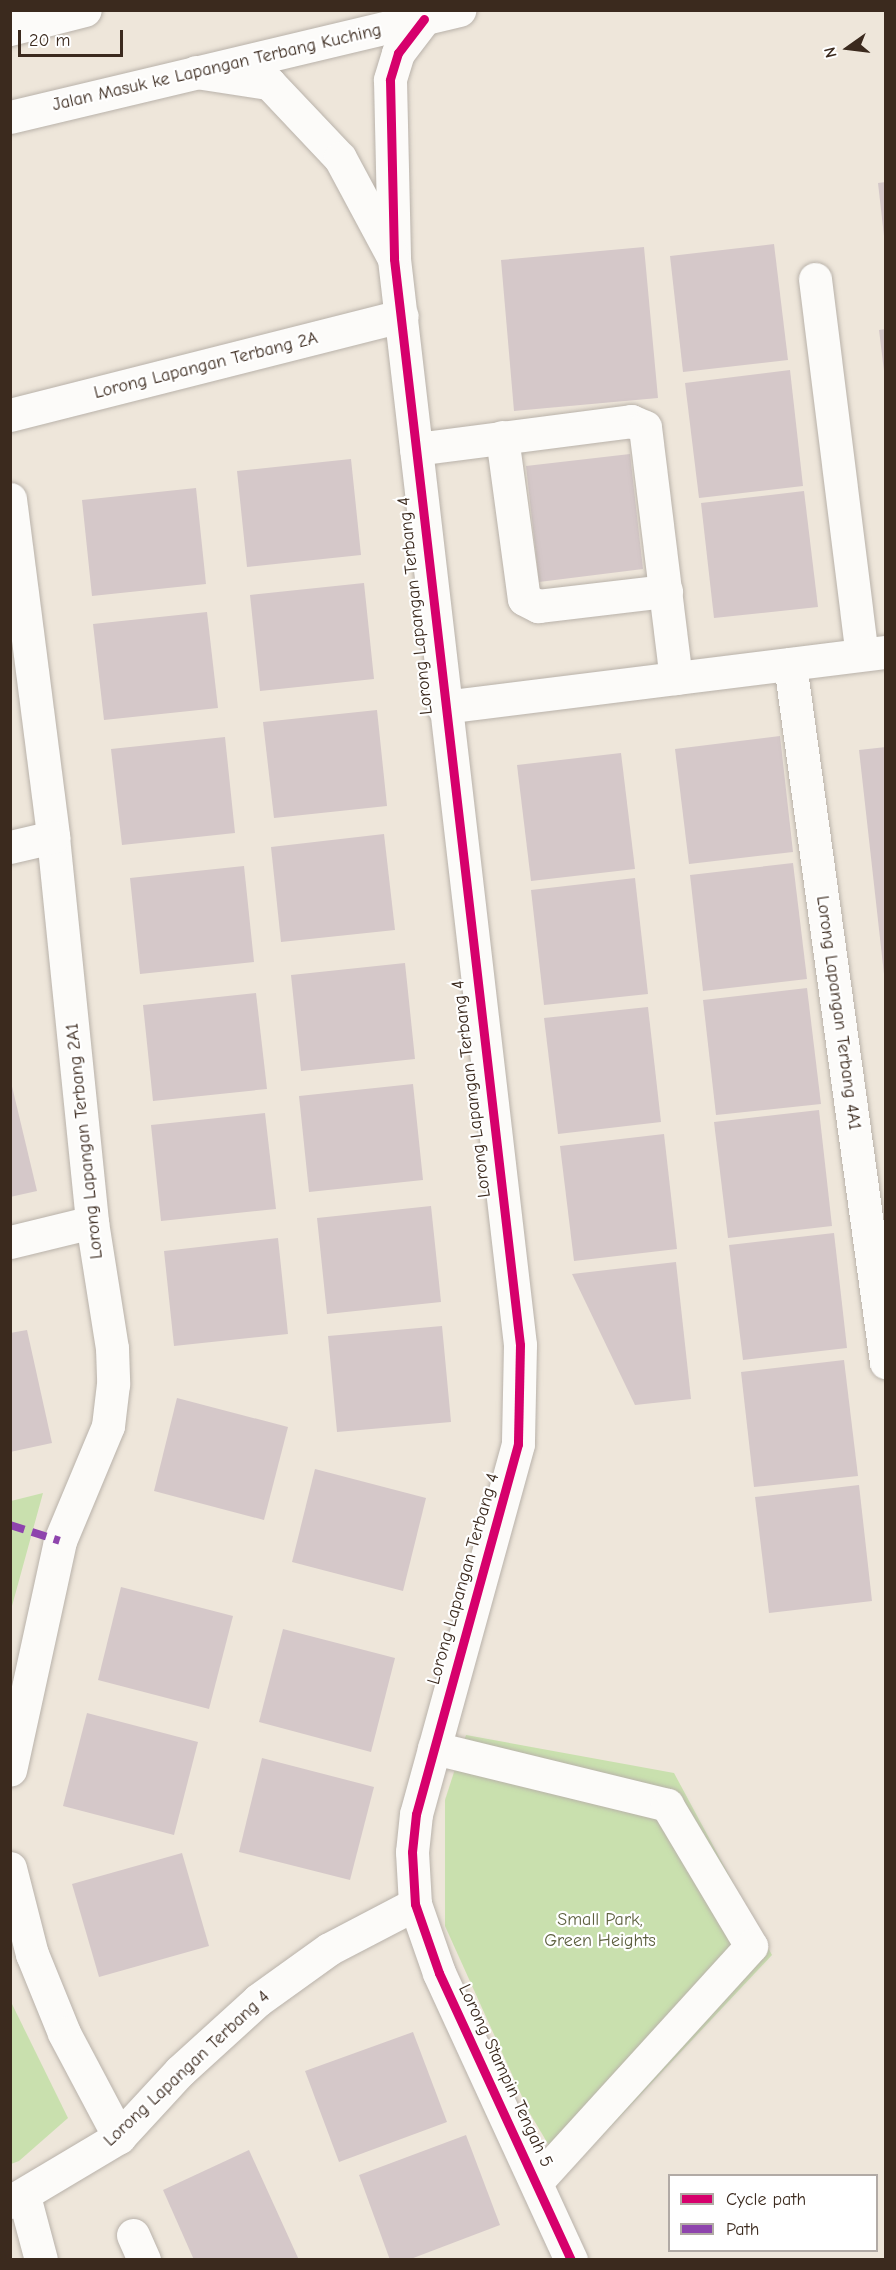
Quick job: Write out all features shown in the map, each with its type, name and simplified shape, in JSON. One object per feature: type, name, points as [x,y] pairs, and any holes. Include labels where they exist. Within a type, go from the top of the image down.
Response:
[{"type":"main road","name":"Jalan Masuk ke Lapangan Terbang Kuching","points":[[10,117],[459,10]]},
{"type":"main road","points":[[10,29],[71,12]]},
{"type":"main road","points":[[394,259],[390,80],[398,53],[424,19]]},
{"type":"main road","points":[[196,72],[269,82],[340,158],[394,259]]},
{"type":"main road","name":"Lorong Lapangan Terbang 4","points":[[17,2199],[119,2137],[180,2071],[258,2000],[329,1949],[415,1904],[412,1852],[416,1814],[518,1444],[520,1346],[443,708],[394,259]]},
{"type":"main road","points":[[443,708],[874,653],[815,279]]},
{"type":"main road","name":"Lorong Lapangan Terbang 2A","points":[[10,415],[402,316]]},
{"type":"main road","points":[[416,448],[631,421],[645,427],[676,678]]},
{"type":"main road","points":[[502,437],[524,599],[538,606],[666,591]]},
{"type":"main road","name":"Lorong Lapangan Terbang 2A1","points":[[10,499],[53,837],[92,1222],[112,1348],[108,1426],[60,1541],[11,1763]]},
{"type":"main road","name":"Lorong Lapangan Terbang 4A1","points":[[790,664],[885,1362]]},
{"type":"main road","points":[[10,847],[53,837]]},
{"type":"main road","points":[[10,1242],[92,1222]]},
{"type":"main road","points":[[434,1748],[668,1805],[751,1946],[536,2182]]},
{"type":"main road","points":[[10,1868],[32,1954],[60,2023],[119,2137]]},
{"type":"main road","name":"Lorong Stampin Tengah 5","points":[[415,1904],[439,1973],[571,2259]]},
{"type":"main road","points":[[17,2199],[41,2259]]},
{"type":"green space","points":[[43,1493],[12,1606],[11,1627],[11,1501]]},
{"type":"green space","name":"Small Park, Green Heights","points":[[466,1735],[674,1773],[772,1955],[566,2174],[529,2112],[445,1926],[445,1800]]},
{"type":"green space","points":[[11,2002],[68,2118],[19,2161],[11,2164]]},
{"type":"building","points":[[886,182],[886,236],[884,236],[878,183]]},
{"type":"building","points":[[774,244],[788,360],[683,372],[670,256]]},
{"type":"building","points":[[644,247],[658,398],[514,411],[501,260]]},
{"type":"building","points":[[886,329],[886,371],[884,371],[879,330]]},
{"type":"building","points":[[790,370],[803,486],[699,498],[685,383]]},
{"type":"building","points":[[630,454],[643,569],[539,582],[526,466]]},
{"type":"building","points":[[351,459],[361,555],[247,567],[237,471]]},
{"type":"building","points":[[196,488],[206,584],[92,596],[82,500]]},
{"type":"building","points":[[804,491],[818,607],[714,618],[701,503]]},
{"type":"building","points":[[364,583],[374,679],[260,691],[250,595]]},
{"type":"building","points":[[207,612],[218,708],[104,720],[93,624]]},
{"type":"building","points":[[377,710],[387,806],[274,818],[263,722]]},
{"type":"building","points":[[780,736],[793,852],[689,864],[675,749]]},
{"type":"building","points":[[225,737],[235,833],[122,845],[111,749]]},
{"type":"building","points":[[886,747],[886,974],[884,974],[859,750]]},
{"type":"building","points":[[621,753],[635,869],[531,881],[517,765]]},
{"type":"building","points":[[384,834],[395,930],[281,942],[271,847]]},
{"type":"building","points":[[793,863],[807,979],[703,991],[690,875]]},
{"type":"building","points":[[244,866],[254,962],[140,974],[130,878]]},
{"type":"building","points":[[635,878],[648,994],[544,1005],[531,890]]},
{"type":"building","points":[[405,963],[415,1059],[301,1071],[291,975]]},
{"type":"building","points":[[807,988],[821,1104],[716,1115],[703,1000]]},
{"type":"building","points":[[256,993],[267,1089],[153,1101],[143,1005]]},
{"type":"building","points":[[648,1007],[661,1122],[558,1134],[544,1018]]},
{"type":"building","points":[[10,1078],[37,1191],[10,1197]]},
{"type":"building","points":[[413,1084],[423,1180],[309,1192],[299,1096]]},
{"type":"building","points":[[819,1110],[832,1226],[728,1238],[714,1122]]},
{"type":"building","points":[[265,1113],[276,1209],[161,1221],[151,1125]]},
{"type":"building","points":[[664,1134],[677,1249],[574,1261],[560,1146]]},
{"type":"building","points":[[431,1206],[441,1302],[327,1314],[317,1218]]},
{"type":"building","points":[[834,1233],[847,1348],[743,1360],[729,1245]]},
{"type":"building","points":[[278,1238],[288,1334],[174,1346],[164,1251]]},
{"type":"building","points":[[676,1262],[691,1399],[635,1405],[572,1274]]},
{"type":"building","points":[[442,1326],[451,1422],[337,1432],[328,1336]]},
{"type":"building","points":[[27,1330],[52,1443],[10,1452],[10,1333]]},
{"type":"building","points":[[844,1360],[858,1476],[754,1487],[741,1372]]},
{"type":"building","points":[[177,1398],[288,1427],[264,1520],[154,1491]]},
{"type":"building","points":[[315,1469],[426,1498],[403,1591],[292,1562]]},
{"type":"building","points":[[859,1485],[872,1601],[769,1613],[755,1497]]},
{"type":"building","points":[[121,1587],[233,1616],[209,1709],[98,1680]]},
{"type":"building","points":[[283,1629],[395,1658],[371,1752],[259,1722]]},
{"type":"building","points":[[87,1713],[198,1742],[174,1835],[63,1806]]},
{"type":"building","points":[[262,1758],[374,1787],[350,1880],[239,1852]]},
{"type":"building","points":[[182,1853],[209,1946],[99,1977],[72,1884]]},
{"type":"building","points":[[413,2032],[447,2122],[339,2162],[305,2071]]},
{"type":"building","points":[[466,2135],[500,2225],[408,2260],[390,2260],[359,2175]]},
{"type":"building","points":[[249,2150],[299,2260],[194,2260],[163,2190]]},
{"type":"marked path","points":[[10,1525],[60,1541]]},
{"type":"cycle path","points":[[424,19],[398,53],[390,80],[394,259],[520,1345],[518,1444],[416,1814],[412,1852],[415,1904],[439,1973],[571,2260]]}]
